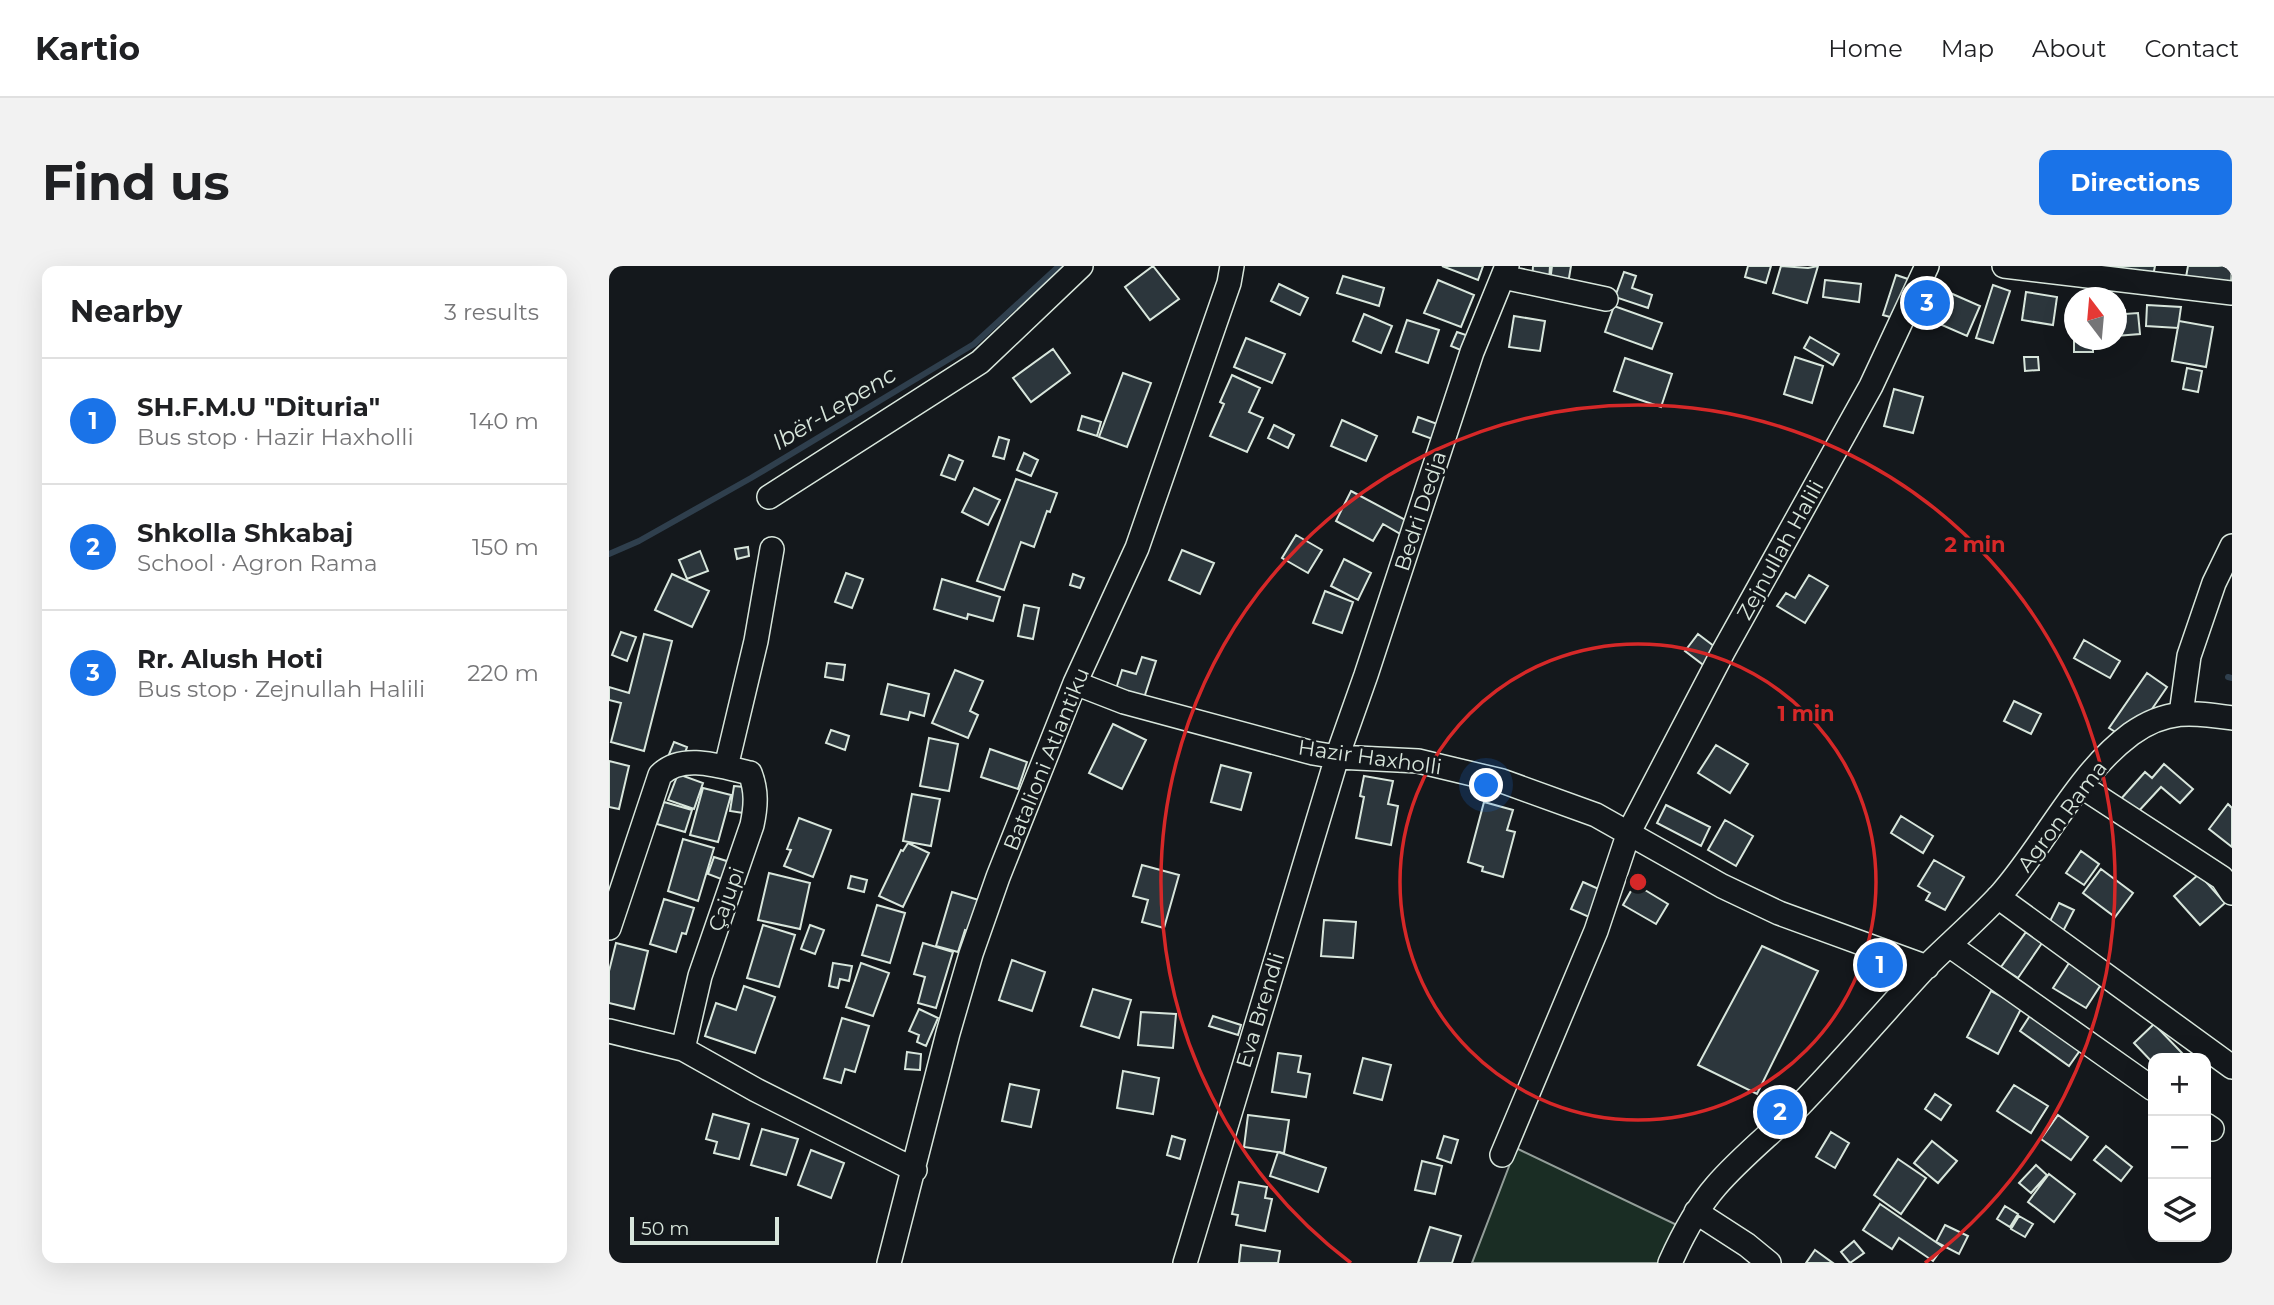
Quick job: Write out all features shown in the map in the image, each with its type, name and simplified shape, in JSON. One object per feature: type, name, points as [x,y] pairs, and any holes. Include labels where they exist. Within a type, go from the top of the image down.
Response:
[{"type":"street","points":[[769,497],[980,362],[1081,266]]},
{"type":"street","name":"Batalioni Atlantiku","points":[[889,1263],[915,1170],[948,1032],[971,954],[998,877],[1075,683],[1137,548],[1233,266]]},
{"type":"street","name":"Zejnullah Halili","points":[[1502,1155],[1596,930],[1629,832],[1723,652],[1871,386],[1927,266]]},
{"type":"street","points":[[2004,266],[2232,293]]},
{"type":"street","points":[[1505,272],[1606,299]]},
{"type":"street","name":"Bedri Dedja","points":[[1337,757],[1472,352],[1505,272]]},
{"type":"street","points":[[2181,714],[2189,656],[2214,583],[2232,546]]},
{"type":"street","points":[[726,767],[756,641],[772,550]]},
{"type":"street","name":"Hazir Haxholli","points":[[1075,683],[1124,702],[1313,753],[1337,757],[1418,761],[1502,781],[1596,815],[1723,886],[1779,913],[1927,967]]},
{"type":"street","name":"Agron Rama","points":[[1669,1263],[1696,1212],[1736,1165],[1830,1074],[1927,967],[2017,876],[2104,758],[2130,735],[2152,721],[2168,715],[2232,718]]},
{"type":"street","name":"Çajupi","points":[[683,1049],[700,976],[752,825],[756,801],[755,785],[734,729]]},
{"type":"street","name":"Eva Brendli","points":[[1185,1263],[1337,757]]},
{"type":"street","points":[[609,929],[660,775],[677,763],[726,767],[750,773]]},
{"type":"street","points":[[2081,786],[2222,878],[2232,893]]},
{"type":"street","points":[[1998,897],[2232,1067]]},
{"type":"street","points":[[1949,945],[2148,1085]]},
{"type":"street","points":[[609,1031],[683,1049],[756,1090],[915,1170]]},
{"type":"street","points":[[1696,1212],[1747,1245],[1769,1263]]},
{"type":"green space","points":[[1516,1148],[1679,1226],[1662,1263],[1472,1263]]},
{"type":"building","points":[[1153,266],[1179,299],[1150,320],[1125,287]]},
{"type":"building","points":[[1442,266],[1483,266],[1478,280]]},
{"type":"building","points":[[1533,266],[1550,266],[1549,282],[1532,281]]},
{"type":"building","points":[[1552,266],[1571,266],[1568,284],[1550,282]]},
{"type":"building","points":[[1748,266],[1771,266],[1766,283],[1745,277]]},
{"type":"building","points":[[1781,266],[1818,266],[1807,303],[1773,293]]},
{"type":"building","points":[[2113,266],[2155,266],[2153,276]]},
{"type":"building","points":[[2188,266],[2232,266],[2231,284],[2186,277]]},
{"type":"building","points":[[1624,272],[1636,276],[1632,288],[1652,295],[1648,308],[1615,297]]},
{"type":"building","points":[[1896,275],[1908,279],[1897,319],[1883,315]]},
{"type":"building","points":[[1343,276],[1384,288],[1379,306],[1337,293]]},
{"type":"building","points":[[1438,280],[1474,295],[1461,327],[1424,313]]},
{"type":"building","points":[[1825,280],[1861,284],[1859,302],[1823,297]]},
{"type":"building","points":[[1279,284],[1308,298],[1300,315],[1271,301]]},
{"type":"building","points":[[1993,285],[2010,291],[1993,343],[1976,338]]},
{"type":"building","points":[[1948,292],[1980,306],[1967,336],[1935,322]]},
{"type":"building","points":[[2026,292],[2057,297],[2053,325],[2022,320]]},
{"type":"building","points":[[2147,305],[2181,307],[2178,328],[2146,326]]},
{"type":"building","points":[[1614,306],[1662,323],[1652,349],[1605,332]]},
{"type":"building","points":[[2138,313],[2140,334],[2127,335],[2127,314]]},
{"type":"building","points":[[1364,314],[1392,326],[1381,353],[1353,341]]},
{"type":"building","points":[[1514,316],[1545,321],[1540,351],[1509,347]]},
{"type":"building","points":[[1407,320],[1439,330],[1428,363],[1396,352]]},
{"type":"building","points":[[2179,321],[2213,327],[2206,367],[2172,361]]},
{"type":"building","points":[[1457,332],[1469,336],[1463,351],[1451,346]]},
{"type":"building","points":[[1810,337],[1839,354],[1833,365],[1804,348]]},
{"type":"building","points":[[1246,338],[1285,354],[1272,383],[1234,367]]},
{"type":"building","points":[[1053,349],[1070,373],[1031,402],[1013,378]]},
{"type":"building","points":[[2074,350],[2093,350],[2093,352]]},
{"type":"building","points":[[1795,357],[1823,366],[1812,403],[1784,394]]},
{"type":"building","points":[[2024,357],[2038,357],[2039,370],[2025,371]]},
{"type":"building","points":[[1625,358],[1672,374],[1661,407],[1614,391]]},
{"type":"building","points":[[2187,368],[2202,371],[2198,392],[2183,389]]},
{"type":"building","points":[[1123,373],[1151,383],[1127,447],[1099,437]]},
{"type":"building","points":[[1232,375],[1260,388],[1249,412],[1263,418],[1247,452],[1210,436],[1224,404],[1220,402]]},
{"type":"building","points":[[1894,389],[1923,397],[1913,433],[1884,426]]},
{"type":"building","points":[[1082,416],[1101,422],[1097,436],[1078,430]]},
{"type":"building","points":[[1418,417],[1443,426],[1438,441],[1413,432]]},
{"type":"building","points":[[1342,420],[1377,436],[1366,461],[1331,446]]},
{"type":"building","points":[[1274,425],[1294,435],[1288,448],[1268,438]]},
{"type":"building","points":[[999,437],[1009,440],[1004,459],[993,456]]},
{"type":"building","points":[[1024,453],[1038,460],[1031,476],[1017,470]]},
{"type":"building","points":[[949,455],[963,461],[955,480],[941,475]]},
{"type":"building","points":[[1016,479],[1057,493],[1050,512],[1047,511],[1034,547],[1021,542],[1004,590],[977,581]]},
{"type":"building","points":[[974,488],[1000,500],[988,525],[962,512]]},
{"type":"building","points":[[1351,491],[1411,523],[1404,536],[1383,524],[1373,541],[1336,521]]},
{"type":"building","points":[[1296,535],[1322,550],[1308,573],[1282,558]]},
{"type":"building","points":[[748,547],[749,556],[737,559],[735,549]]},
{"type":"building","points":[[1182,550],[1214,563],[1200,594],[1169,580]]},
{"type":"building","points":[[700,551],[708,571],[687,579],[679,560]]},
{"type":"building","points":[[1344,559],[1371,573],[1358,600],[1331,586]]},
{"type":"building","points":[[846,573],[863,579],[852,608],[835,602]]},
{"type":"building","points":[[672,574],[709,591],[692,627],[655,610]]},
{"type":"building","points":[[1073,574],[1084,578],[1080,588],[1070,585]]},
{"type":"building","points":[[1809,575],[1828,586],[1805,623],[1777,606],[1786,593],[1795,598]]},
{"type":"building","points":[[942,579],[1000,597],[993,621],[968,614],[967,619],[934,609]]},
{"type":"building","points":[[1325,591],[1353,602],[1342,633],[1313,623]]},
{"type":"building","points":[[1024,605],[1039,608],[1033,639],[1018,636]]},
{"type":"building","points":[[621,632],[636,637],[627,661],[612,655]]},
{"type":"building","points":[[644,634],[672,641],[644,751],[611,742],[621,703],[609,700],[609,687],[629,693]]},
{"type":"building","points":[[1698,634],[1719,650],[1706,667],[1685,651]]},
{"type":"building","points":[[2084,640],[2120,661],[2110,678],[2074,658]]},
{"type":"building","points":[[1142,657],[1156,661],[1143,701],[1115,692],[1122,670],[1136,674]]},
{"type":"building","points":[[827,663],[845,665],[843,680],[825,677]]},
{"type":"building","points":[[955,670],[983,681],[970,711],[978,715],[968,738],[932,723]]},
{"type":"building","points":[[2147,673],[2167,687],[2139,728],[2122,736],[2109,728]]},
{"type":"building","points":[[888,684],[929,694],[924,716],[910,712],[908,720],[881,714]]},
{"type":"building","points":[[2014,701],[2041,714],[2031,734],[2004,721]]},
{"type":"building","points":[[1113,724],[1146,740],[1122,789],[1089,773]]},
{"type":"building","points":[[831,730],[849,736],[845,750],[826,743]]},
{"type":"building","points":[[929,738],[958,744],[949,791],[920,786]]},
{"type":"building","points":[[674,742],[687,747],[682,762],[668,757]]},
{"type":"building","points":[[1716,745],[1748,764],[1730,793],[1698,773]]},
{"type":"building","points":[[990,749],[1027,762],[1018,789],[981,777]]},
{"type":"building","points":[[609,761],[629,766],[619,809],[609,807]]},
{"type":"building","points":[[2164,764],[2193,789],[2180,803],[2161,787],[2136,814],[2120,800],[2145,772],[2152,778]]},
{"type":"building","points":[[1221,765],[1251,773],[1241,810],[1211,802]]},
{"type":"building","points":[[678,774],[703,783],[694,809],[668,800]]},
{"type":"building","points":[[1364,776],[1393,781],[1388,804],[1398,806],[1391,845],[1356,838],[1364,797],[1360,796]]},
{"type":"building","points":[[734,786],[753,788],[750,814],[730,811]]},
{"type":"building","points":[[703,788],[731,795],[718,842],[690,835]]},
{"type":"building","points":[[912,794],[940,799],[931,846],[903,841]]},
{"type":"building","points":[[664,802],[692,810],[685,832],[657,824]]},
{"type":"building","points":[[1484,802],[1513,810],[1507,830],[1515,832],[1503,877],[1482,871],[1483,867],[1468,862]]},
{"type":"building","points":[[2228,804],[2232,808],[2232,847],[2209,829]]},
{"type":"building","points":[[1666,805],[1710,827],[1701,846],[1657,823]]},
{"type":"building","points":[[1901,816],[1933,836],[1923,853],[1891,833]]},
{"type":"building","points":[[799,818],[831,830],[813,877],[784,866],[791,850],[787,849]]},
{"type":"building","points":[[1725,820],[1753,836],[1736,866],[1708,850]]},
{"type":"building","points":[[683,839],[714,848],[698,901],[668,891]]},
{"type":"building","points":[[908,843],[929,853],[903,907],[879,896],[901,850],[903,851]]},
{"type":"building","points":[[2081,851],[2099,864],[2084,885],[2066,873]]},
{"type":"building","points":[[714,857],[736,864],[729,882],[708,874]]},
{"type":"building","points":[[1934,860],[1964,877],[1945,910],[1926,900],[1930,893],[1918,886]]},
{"type":"building","points":[[1142,865],[1179,875],[1164,928],[1142,922],[1148,900],[1133,896]]},
{"type":"building","points":[[2101,869],[2133,893],[2115,917],[2083,893]]},
{"type":"building","points":[[769,873],[810,883],[800,929],[758,920]]},
{"type":"building","points":[[2199,874],[2225,903],[2200,925],[2174,896]]},
{"type":"building","points":[[851,876],[867,880],[864,892],[848,888]]},
{"type":"building","points":[[1583,882],[1601,890],[1589,917],[1571,909]]},
{"type":"building","points":[[1635,884],[1668,904],[1656,924],[1623,905]]},
{"type":"building","points":[[952,892],[982,901],[973,932],[965,930],[958,952],[936,946]]},
{"type":"building","points":[[664,899],[694,908],[686,934],[682,933],[676,952],[650,944]]},
{"type":"building","points":[[2059,903],[2074,910],[2059,939],[2045,931]]},
{"type":"building","points":[[877,905],[905,913],[890,963],[862,955]]},
{"type":"building","points":[[1324,920],[1356,922],[1353,958],[1321,956]]},
{"type":"building","points":[[763,925],[795,935],[779,987],[747,978]]},
{"type":"building","points":[[810,925],[824,930],[815,954],[801,949]]},
{"type":"building","points":[[2026,932],[2042,943],[2018,978],[2001,967]]},
{"type":"building","points":[[616,943],[648,951],[634,1009],[609,1003],[609,971]]},
{"type":"building","points":[[923,943],[953,952],[936,1008],[918,1003],[925,977],[914,974]]},
{"type":"building","points":[[1762,946],[1818,971],[1757,1094],[1698,1065]]},
{"type":"building","points":[[1012,960],[1045,972],[1032,1011],[999,1000]]},
{"type":"building","points":[[833,963],[852,966],[849,981],[840,979],[838,988],[829,986]]},
{"type":"building","points":[[861,963],[889,973],[873,1016],[846,1007]]},
{"type":"building","points":[[2069,963],[2102,983],[2086,1008],[2053,988]]},
{"type":"building","points":[[744,986],[775,997],[755,1053],[705,1036],[716,1003],[736,1010]]},
{"type":"building","points":[[1093,989],[1131,1000],[1119,1038],[1081,1026]]},
{"type":"building","points":[[1991,991],[2022,1007],[1998,1054],[1967,1037]]},
{"type":"building","points":[[919,1009],[938,1018],[926,1046],[917,1042],[919,1035],[909,1031]]},
{"type":"building","points":[[1141,1012],[1176,1014],[1173,1048],[1138,1045]]},
{"type":"building","points":[[2031,1014],[2081,1049],[2069,1066],[2020,1031]]},
{"type":"building","points":[[1213,1016],[1241,1025],[1238,1035],[1209,1026]]},
{"type":"building","points":[[842,1018],[869,1026],[855,1072],[845,1069],[841,1083],[824,1078]]},
{"type":"building","points":[[2154,1024],[2182,1053],[2148,1053],[2148,1058],[2134,1043]]},
{"type":"building","points":[[907,1052],[921,1054],[920,1070],[905,1069]]},
{"type":"building","points":[[1278,1053],[1301,1056],[1298,1072],[1310,1074],[1306,1097],[1272,1092]]},
{"type":"building","points":[[1363,1058],[1391,1065],[1382,1100],[1354,1093]]},
{"type":"building","points":[[1123,1071],[1159,1078],[1153,1114],[1117,1108]]},
{"type":"building","points":[[1010,1084],[1039,1090],[1031,1127],[1002,1121]]},
{"type":"building","points":[[2014,1085],[2048,1106],[2031,1133],[1997,1111]]},
{"type":"building","points":[[1935,1094],[1951,1105],[1941,1120],[1925,1109]]},
{"type":"building","points":[[713,1114],[749,1124],[739,1159],[714,1153],[717,1142],[706,1139]]},
{"type":"building","points":[[1248,1115],[1289,1120],[1284,1153],[1244,1147]]},
{"type":"building","points":[[2058,1115],[2088,1137],[2071,1160],[2041,1139]]},
{"type":"building","points":[[762,1129],[798,1139],[786,1175],[751,1165]]},
{"type":"building","points":[[1831,1132],[1849,1143],[1835,1168],[1816,1157]]},
{"type":"building","points":[[1172,1136],[1185,1140],[1180,1159],[1167,1155]]},
{"type":"building","points":[[1444,1136],[1458,1140],[1451,1163],[1437,1158]]},
{"type":"building","points":[[1932,1141],[1957,1161],[1938,1183],[1914,1163]]},
{"type":"building","points":[[2106,1146],[2132,1167],[2121,1181],[2094,1160]]},
{"type":"building","points":[[811,1150],[844,1163],[831,1198],[798,1185]]},
{"type":"building","points":[[1278,1152],[1326,1168],[1318,1192],[1270,1176]]},
{"type":"building","points":[[1898,1159],[1926,1178],[1901,1214],[1874,1195]]},
{"type":"building","points":[[1422,1161],[1442,1166],[1435,1194],[1415,1190]]},
{"type":"building","points":[[2036,1165],[2047,1175],[2031,1193],[2019,1183]]},
{"type":"building","points":[[2049,1174],[2075,1194],[2054,1222],[2028,1202]]},
{"type":"building","points":[[1239,1182],[1267,1187],[1265,1198],[1272,1199],[1265,1231],[1236,1225],[1238,1215],[1232,1214]]},
{"type":"building","points":[[1880,1204],[1943,1247],[1933,1261],[1899,1238],[1892,1249],[1863,1230]]},
{"type":"building","points":[[2005,1206],[2018,1214],[2010,1227],[1997,1219]]},
{"type":"building","points":[[2019,1216],[2033,1224],[2025,1237],[2011,1229]]},
{"type":"building","points":[[1945,1225],[1968,1236],[1959,1254],[1936,1242]]},
{"type":"building","points":[[1430,1227],[1461,1236],[1452,1263],[1418,1263]]},
{"type":"building","points":[[1854,1241],[1864,1253],[1850,1263],[1841,1252]]},
{"type":"building","points":[[1241,1245],[1280,1251],[1278,1263],[1239,1263]]},
{"type":"building","points":[[1815,1250],[1833,1263],[1806,1263]]},
{"type":"waterway","name":"Ibër-Lepenc","points":[[609,554],[639,541],[751,478],[974,344],[1059,266]]},
{"type":"waterway","points":[[2228,677],[2232,678]]},
{"type":"place","name":"Rr. Alush Hoti","points":[[1927,303]]},
{"type":"place","name":"SH.F.M.U \"Dituria\"","points":[[1880,965]]},
{"type":"place","name":"Shkolla Shkabaj","points":[[1780,1112]]}]
